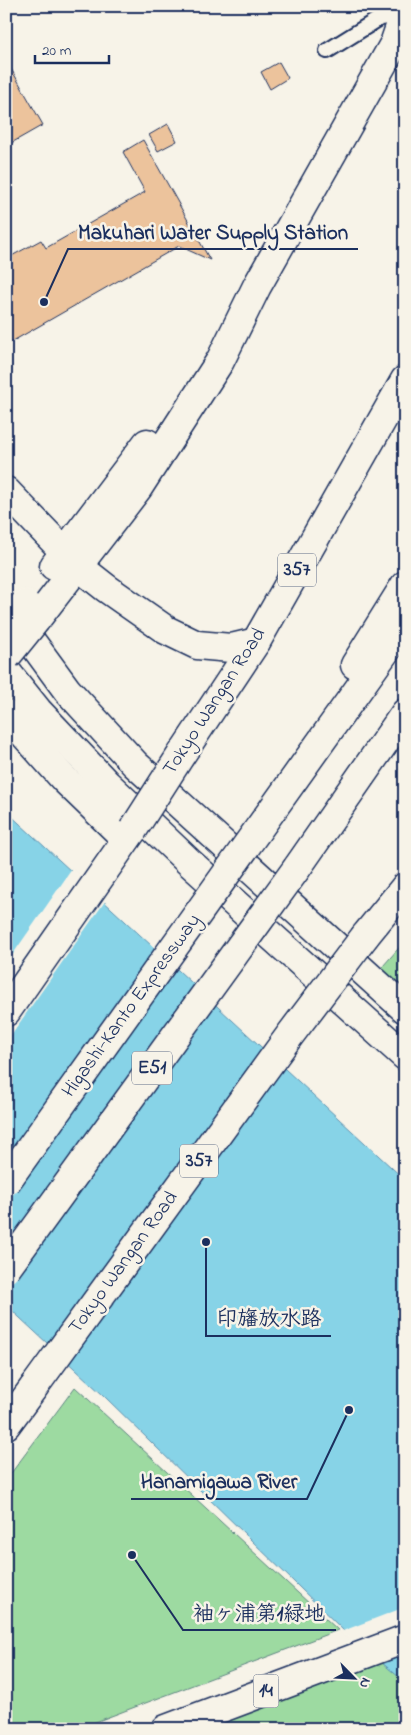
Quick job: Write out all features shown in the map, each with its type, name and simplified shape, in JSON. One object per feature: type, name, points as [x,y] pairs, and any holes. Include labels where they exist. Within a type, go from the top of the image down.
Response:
[{"type":"main road","points":[[6,626],[72,559],[152,436],[257,286],[394,44],[404,14]]},
{"type":"main road","name":"Tokyo Wangan Road","points":[[6,1012],[126,840],[180,755],[256,642],[405,380]]},
{"type":"main road","points":[[6,491],[72,559],[106,588],[166,630],[197,645],[231,648],[256,642]]},
{"type":"main road","points":[[306,762],[328,709],[405,585]]},
{"type":"main road","points":[[6,657],[22,610]]},
{"type":"main road","points":[[22,610],[67,690],[136,764],[405,1010]]},
{"type":"main road","name":"E51","points":[[306,762],[405,624]]},
{"type":"main road","points":[[6,671],[38,710],[107,784],[189,862],[405,1056]]},
{"type":"main road","name":"E51","points":[[6,1269],[297,868],[405,713]]},
{"type":"main road","points":[[6,714],[64,779],[126,840]]},
{"type":"main road","name":"Higashi-Kanto Expressway","points":[[6,1182],[306,762]]},
{"type":"main road","name":"Tokyo Wangan Road","points":[[6,1425],[290,1035],[365,936],[405,887]]},
{"type":"main road","name":"14","points":[[166,1729],[405,1639]]},
{"type":"lane","points":[[328,51],[380,18],[404,14]]},
{"type":"green space","points":[[405,941],[405,1001],[376,974]]},
{"type":"green space","points":[[75,1387],[338,1630],[77,1729],[6,1729],[6,1480]]},
{"type":"green space","points":[[384,1661],[405,1680],[405,1729],[207,1729]]},
{"type":"water","points":[[6,811],[405,1180],[405,1682],[346,1633],[103,1395],[6,1305]]},
{"type":"pier","points":[[72,869],[106,900],[6,1042],[6,964]]},
{"type":"pier","points":[[405,1607],[405,1652],[376,1662],[340,1632]]},
{"type":"building","points":[[6,60],[43,125],[6,146]]},
{"type":"building","points":[[279,62],[288,78],[270,89],[261,72]]},
{"type":"building","points":[[168,124],[177,141],[158,151],[149,135]]},
{"type":"building","points":[[143,140],[210,260],[179,246],[6,345],[6,259],[41,240],[46,248],[145,192],[123,152]]},
{"type":"place","name":"Makuhari Water Supply Station","points":[[44,302]]},
{"type":"place","name":"印旛放水路","points":[[206,1242]]},
{"type":"place","name":"Hanamigawa River","points":[[349,1410]]},
{"type":"place","name":"袖ヶ浦第1緑地","points":[[132,1555]]}]
